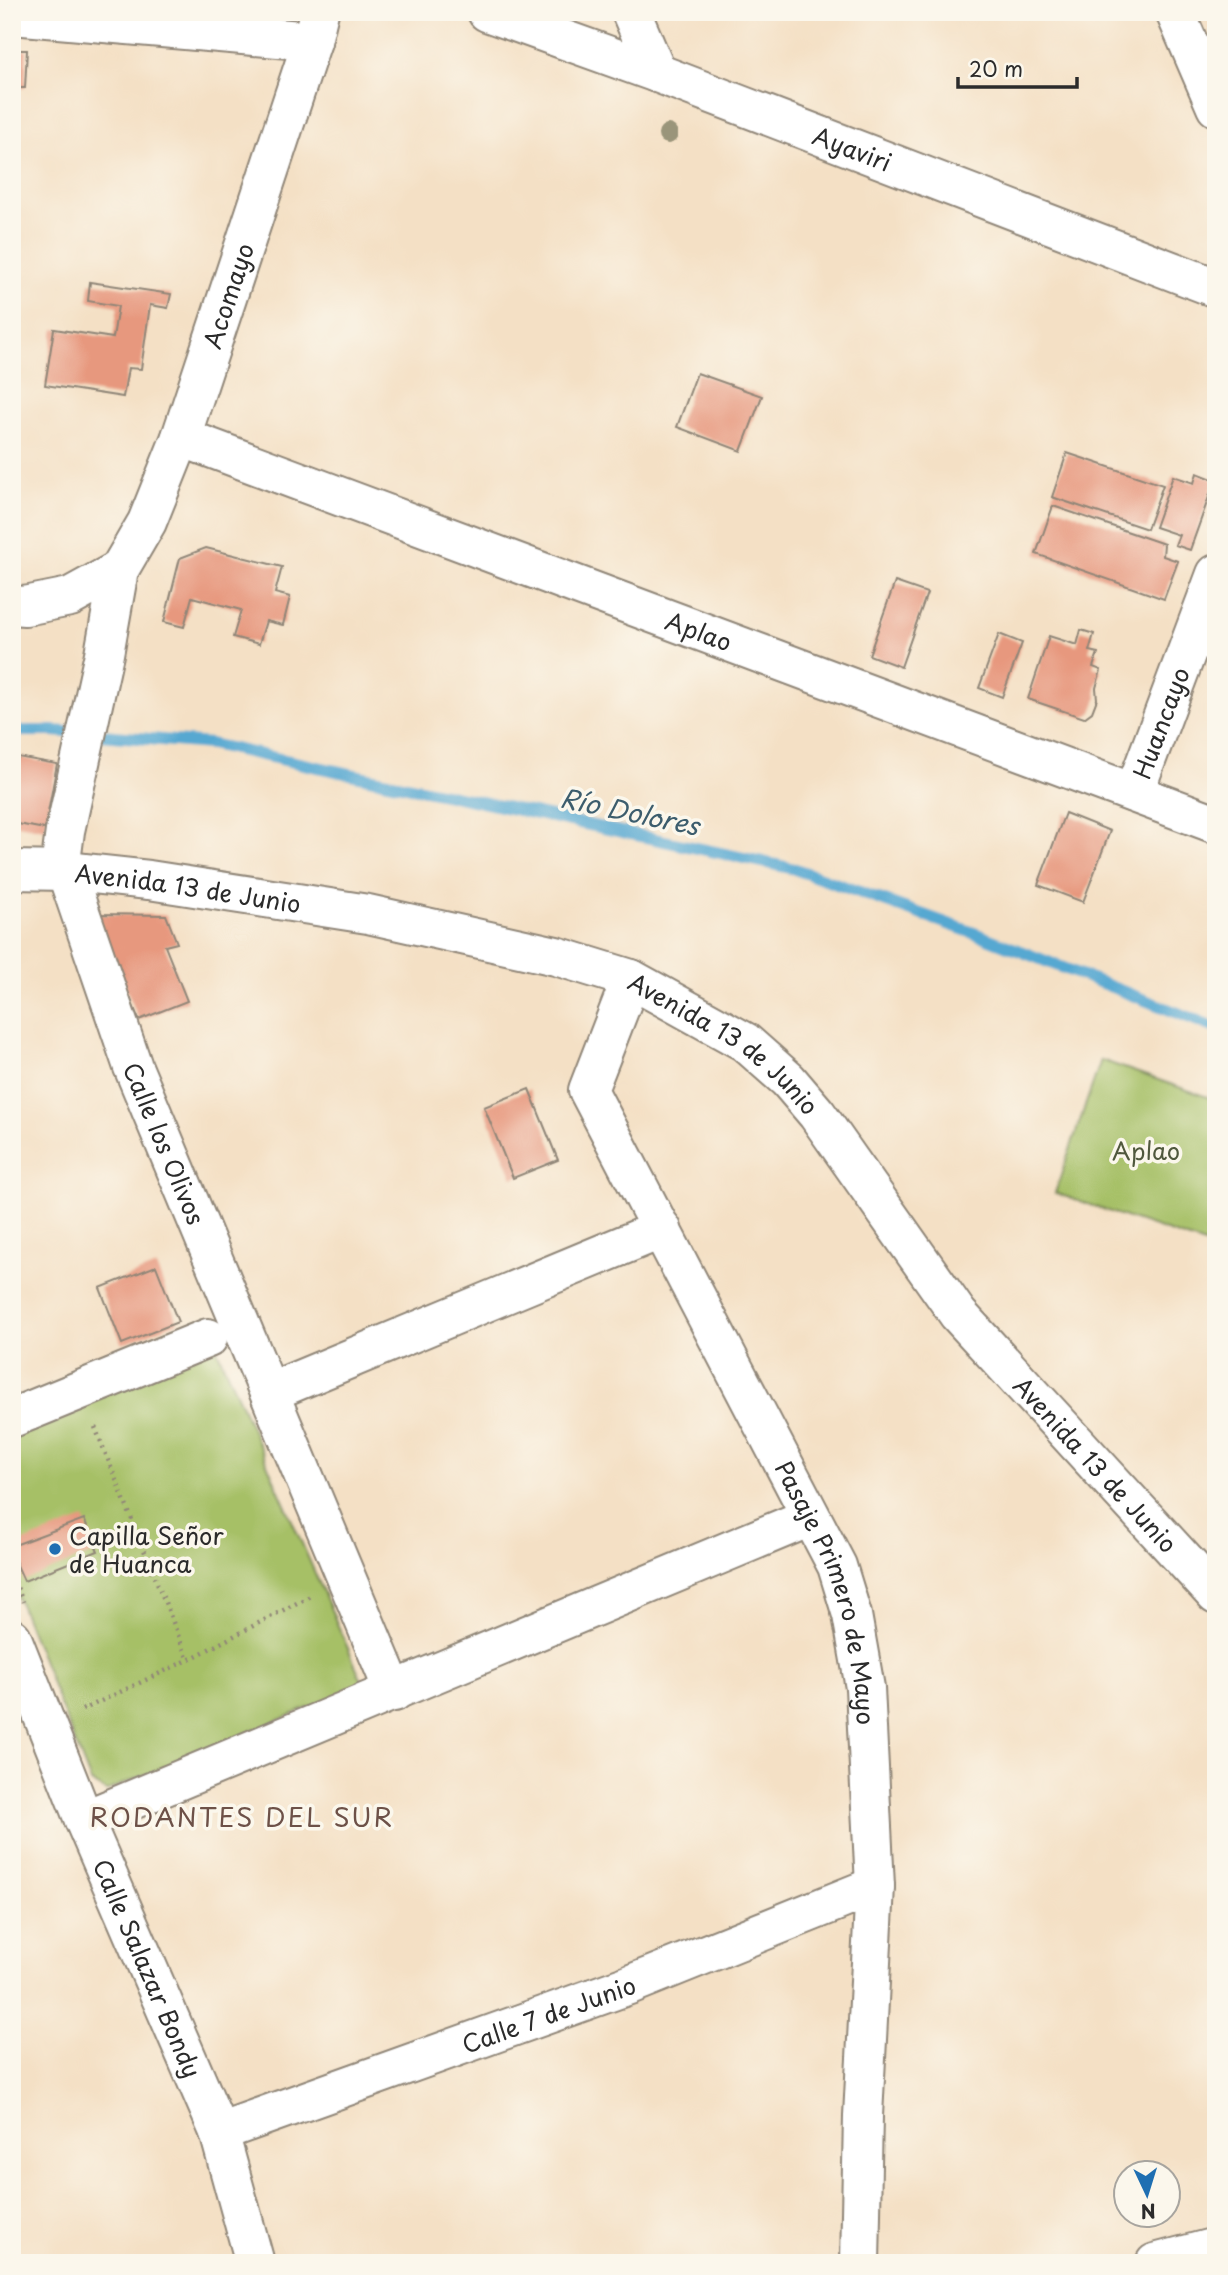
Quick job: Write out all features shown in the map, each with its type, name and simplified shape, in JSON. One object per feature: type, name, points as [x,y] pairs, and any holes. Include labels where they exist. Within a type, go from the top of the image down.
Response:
[{"type":"street","name":"Ayaviri","points":[[487,12],[657,73],[1216,288]]},
{"type":"street","points":[[631,12],[657,73]]},
{"type":"street","points":[[1175,12],[1216,107]]},
{"type":"street","points":[[12,16],[315,27]]},
{"type":"street","name":"Acomayo","points":[[119,570],[146,522],[181,437],[315,27]]},
{"type":"street","name":"Aplao","points":[[181,437],[1216,824]]},
{"type":"street","points":[[12,605],[25,606],[70,597],[119,570]]},
{"type":"street","name":"Calle los Olivos","points":[[119,570],[104,654],[65,831],[62,854],[65,871],[133,1067],[394,1692]]},
{"type":"street","name":"Huancayo","points":[[1133,793],[1216,574]]},
{"type":"street","name":"Avenida 13 de Junio","points":[[12,870],[65,871],[149,880],[368,914],[556,956],[631,979],[745,1042],[788,1080],[817,1114],[958,1314],[1216,1595]]},
{"type":"street","name":"Pasaje Primero de Mayo","points":[[631,979],[588,1090],[837,1566],[852,1615],[864,1688],[875,1886],[863,2116],[860,2263]]},
{"type":"street","points":[[270,1392],[662,1229]]},
{"type":"street","points":[[12,1418],[208,1338]]},
{"type":"street","points":[[84,1820],[810,1517]]},
{"type":"street","name":"Calle Salazar Bondy","points":[[20,1626],[84,1820],[219,2132],[254,2263]]},
{"type":"street","name":"Calle 7 de Junio","points":[[219,2132],[629,1985],[875,1886]]},
{"type":"street","points":[[1155,2263],[1216,2248]]},
{"type":"path","points":[[90,1416],[188,1660]]},
{"type":"path","points":[[12,1575],[20,1626]]},
{"type":"path","points":[[81,1711],[188,1660],[319,1591]]},
{"type":"green space","name":"Aplao","points":[[1101,1060],[1216,1100],[1216,1248],[1055,1193]]},
{"type":"green space","points":[[216,1347],[364,1685],[106,1791],[91,1782],[12,1584],[12,1433]]},
{"type":"building","points":[[229,12],[273,12],[273,20],[229,18]]},
{"type":"building","points":[[12,50],[27,50],[25,88],[12,88]]},
{"type":"building","points":[[90,282],[171,294],[168,308],[150,305],[141,369],[128,368],[123,397],[45,385],[54,329],[113,338],[118,306],[88,301]]},
{"type":"building","points":[[697,373],[762,396],[741,451],[677,427]]},
{"type":"building","points":[[1067,453],[1163,485],[1147,529],[1052,497]]},
{"type":"building","points":[[1197,473],[1215,480],[1190,550],[1175,545],[1179,535],[1155,527],[1173,476],[1194,483]]},
{"type":"building","points":[[1053,506],[1164,544],[1163,556],[1178,561],[1164,599],[1036,554]]},
{"type":"building","points":[[206,548],[282,567],[275,593],[290,597],[283,625],[266,621],[259,644],[233,637],[241,610],[192,597],[184,627],[164,622],[180,558]]},
{"type":"building","points":[[895,582],[927,593],[901,667],[869,655]]},
{"type":"building","points":[[1081,630],[1094,634],[1089,651],[1098,653],[1093,667],[1101,670],[1096,688],[1097,699],[1092,712],[1084,718],[1028,699],[1049,636],[1077,645]]},
{"type":"building","points":[[999,634],[1022,643],[1002,697],[979,688]]},
{"type":"building","points":[[12,756],[57,764],[45,829],[12,823]]},
{"type":"building","points":[[1065,813],[1110,831],[1083,902],[1038,885]]},
{"type":"building","points":[[95,914],[166,915],[177,943],[165,946],[187,1001],[139,1020]]},
{"type":"building","points":[[529,1089],[558,1160],[513,1178],[484,1107]]},
{"type":"building","points":[[156,1266],[178,1322],[122,1344],[100,1288]]},
{"type":"building","name":"Capilla Señor de Huanca","points":[[84,1519],[98,1551],[24,1581],[12,1554],[12,1546]]},
{"type":"waterway","name":"Río Dolores","points":[[12,731],[54,731],[210,744],[795,869],[982,936],[1216,1028]]},
{"type":"place","name":"Capilla Señor de Huanca","points":[[55,1549]]},
{"type":"district","name":"RODANTES DEL SUR","points":[[242,1816]]}]
